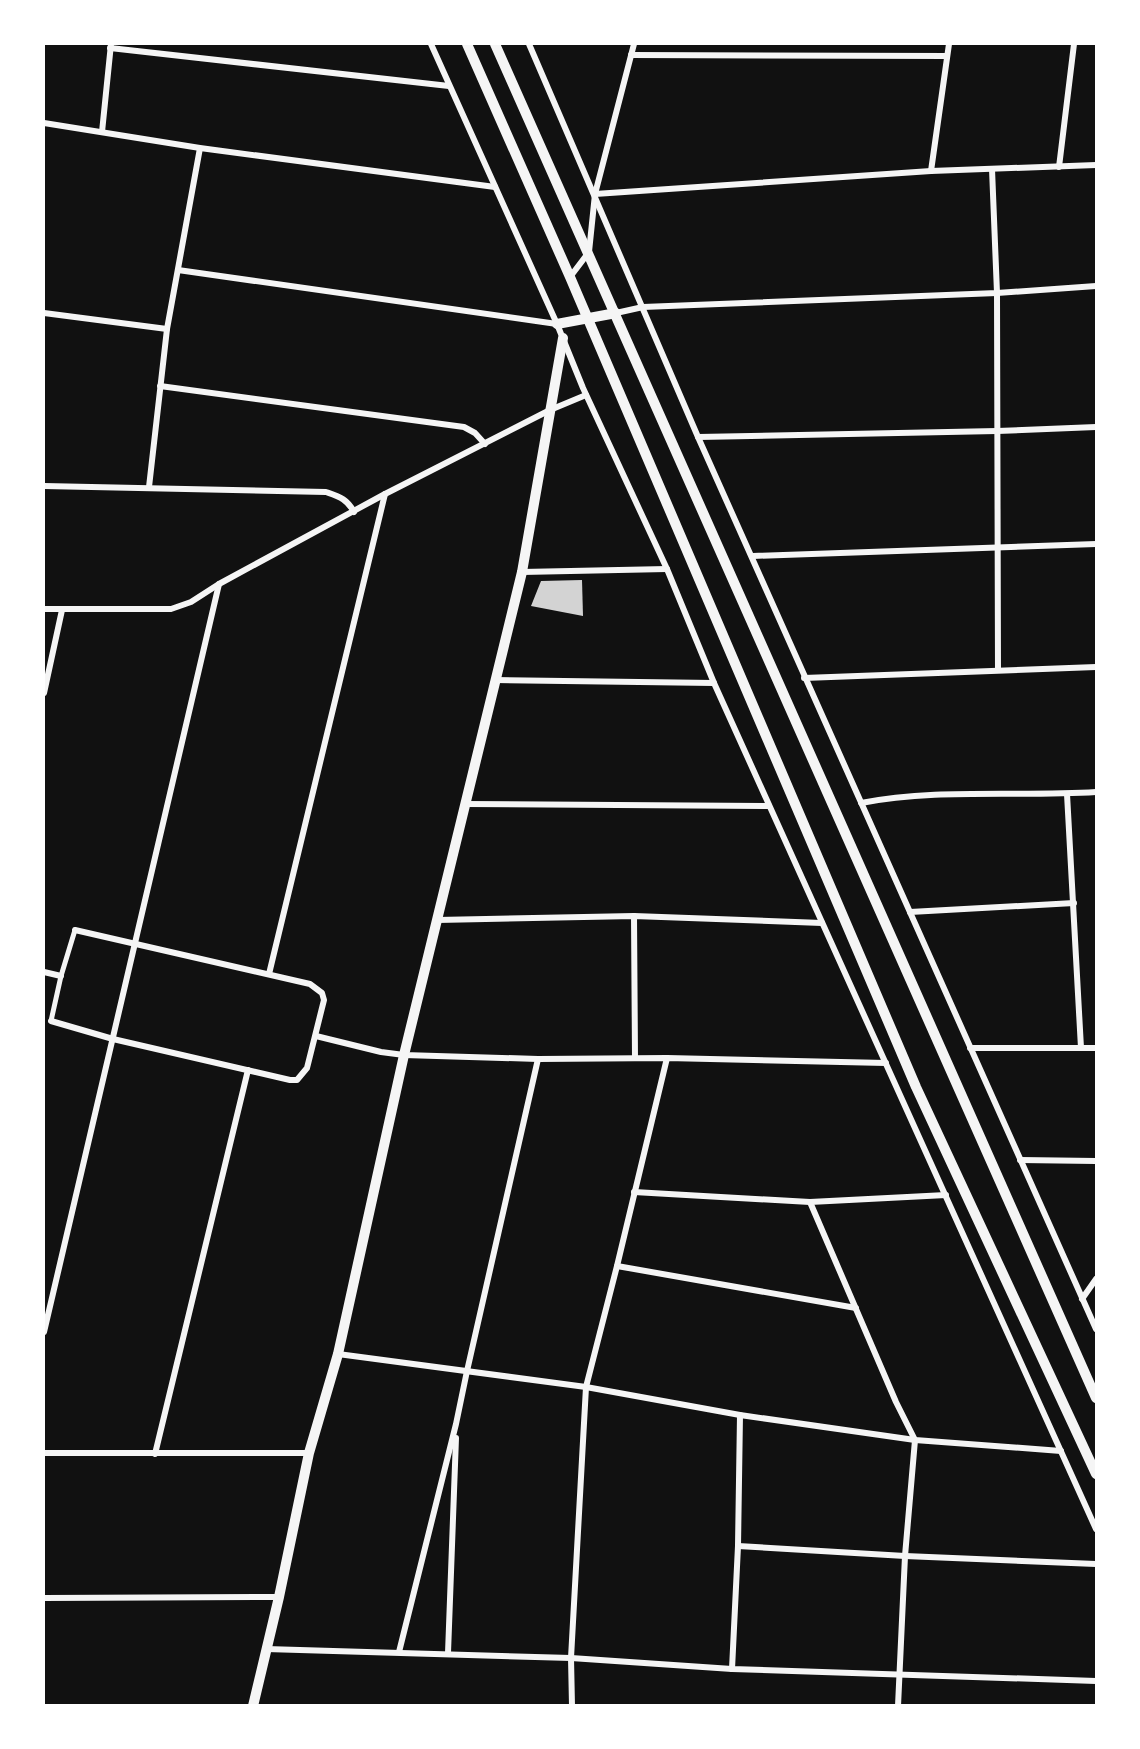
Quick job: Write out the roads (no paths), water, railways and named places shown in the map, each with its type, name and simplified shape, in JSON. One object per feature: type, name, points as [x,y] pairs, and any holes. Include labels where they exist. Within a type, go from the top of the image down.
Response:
[{"type":"street","points":[[431,44],[557,324],[586,395],[667,569],[714,683],[1096,1529]]},
{"type":"street","points":[[467,44],[588,318],[916,1087],[1096,1474]]},
{"type":"street","points":[[495,44],[1096,1398]]},
{"type":"street","points":[[528,44],[595,194],[698,437],[753,556],[804,678],[1082,1299],[1096,1325]]},
{"type":"street","points":[[570,277],[589,252],[595,194],[634,44]]},
{"type":"street","points":[[931,171],[949,44]]},
{"type":"street","points":[[1059,167],[1074,44]]},
{"type":"street","points":[[102,132],[110,46],[449,86]]},
{"type":"street","points":[[631,55],[947,56]]},
{"type":"street","points":[[44,132],[44,123],[200,148],[495,187]]},
{"type":"street","points":[[149,487],[167,328],[200,148]]},
{"type":"street","points":[[595,194],[931,171],[1096,165]]},
{"type":"street","points":[[992,169],[997,293],[998,670]]},
{"type":"street","points":[[178,270],[557,324],[643,307],[997,293],[1096,286]]},
{"type":"street","points":[[44,313],[167,328]]},
{"type":"street","points":[[253,1706],[279,1597],[309,1453],[338,1354],[404,1055],[522,572],[563,338]]},
{"type":"street","points":[[160,386],[464,427],[475,433],[485,444]]},
{"type":"street","points":[[44,609],[171,609],[190,602],[219,584],[385,495],[550,410],[586,395]]},
{"type":"street","points":[[698,437],[1096,427]]},
{"type":"street","points":[[44,486],[326,492],[343,497],[354,512]]},
{"type":"street","points":[[269,974],[385,495]]},
{"type":"street","points":[[753,556],[1096,544]]},
{"type":"street","points":[[522,572],[667,569]]},
{"type":"street","points":[[44,1332],[219,584]]},
{"type":"street","points":[[44,693],[62,610]]},
{"type":"street","points":[[804,678],[1096,667]]},
{"type":"street","points":[[495,680],[714,683]]},
{"type":"street","points":[[861,803],[888,798],[982,793],[1096,792]]},
{"type":"street","points":[[1067,794],[1081,1048]]},
{"type":"street","points":[[464,804],[770,806]]},
{"type":"street","points":[[910,912],[1074,903]]},
{"type":"street","points":[[436,920],[634,916],[822,923]]},
{"type":"street","points":[[634,916],[635,1058]]},
{"type":"street","points":[[75,930],[269,974],[310,984],[322,993],[324,1000],[307,1068],[297,1080],[113,1039],[51,1021],[61,976],[75,930]]},
{"type":"street","points":[[44,972],[61,976]]},
{"type":"street","points":[[316,1036],[381,1052],[404,1055],[886,1063]]},
{"type":"street","points":[[970,1048],[1096,1048]]},
{"type":"street","points":[[572,1706],[571,1658],[586,1387],[667,1058]]},
{"type":"street","points":[[399,1652],[456,1424],[538,1059]]},
{"type":"street","points":[[155,1454],[248,1070]]},
{"type":"street","points":[[1020,1160],[1096,1161]]},
{"type":"street","points":[[634,1191],[810,1202],[946,1195]]},
{"type":"street","points":[[810,1202],[896,1402],[915,1440],[905,1556],[898,1706]]},
{"type":"street","points":[[617,1266],[856,1308]]},
{"type":"street","points":[[1082,1299],[1096,1279]]},
{"type":"street","points":[[338,1354],[586,1387],[740,1415],[915,1440],[1061,1450]]},
{"type":"street","points":[[732,1669],[738,1546],[740,1415]]},
{"type":"street","points":[[448,1653],[456,1424]]},
{"type":"street","points":[[44,1453],[309,1453]]},
{"type":"street","points":[[738,1546],[1096,1564]]},
{"type":"street","points":[[44,1598],[279,1597]]},
{"type":"street","points":[[266,1649],[448,1653],[510,1658],[571,1658],[732,1669],[1096,1681]]}]
